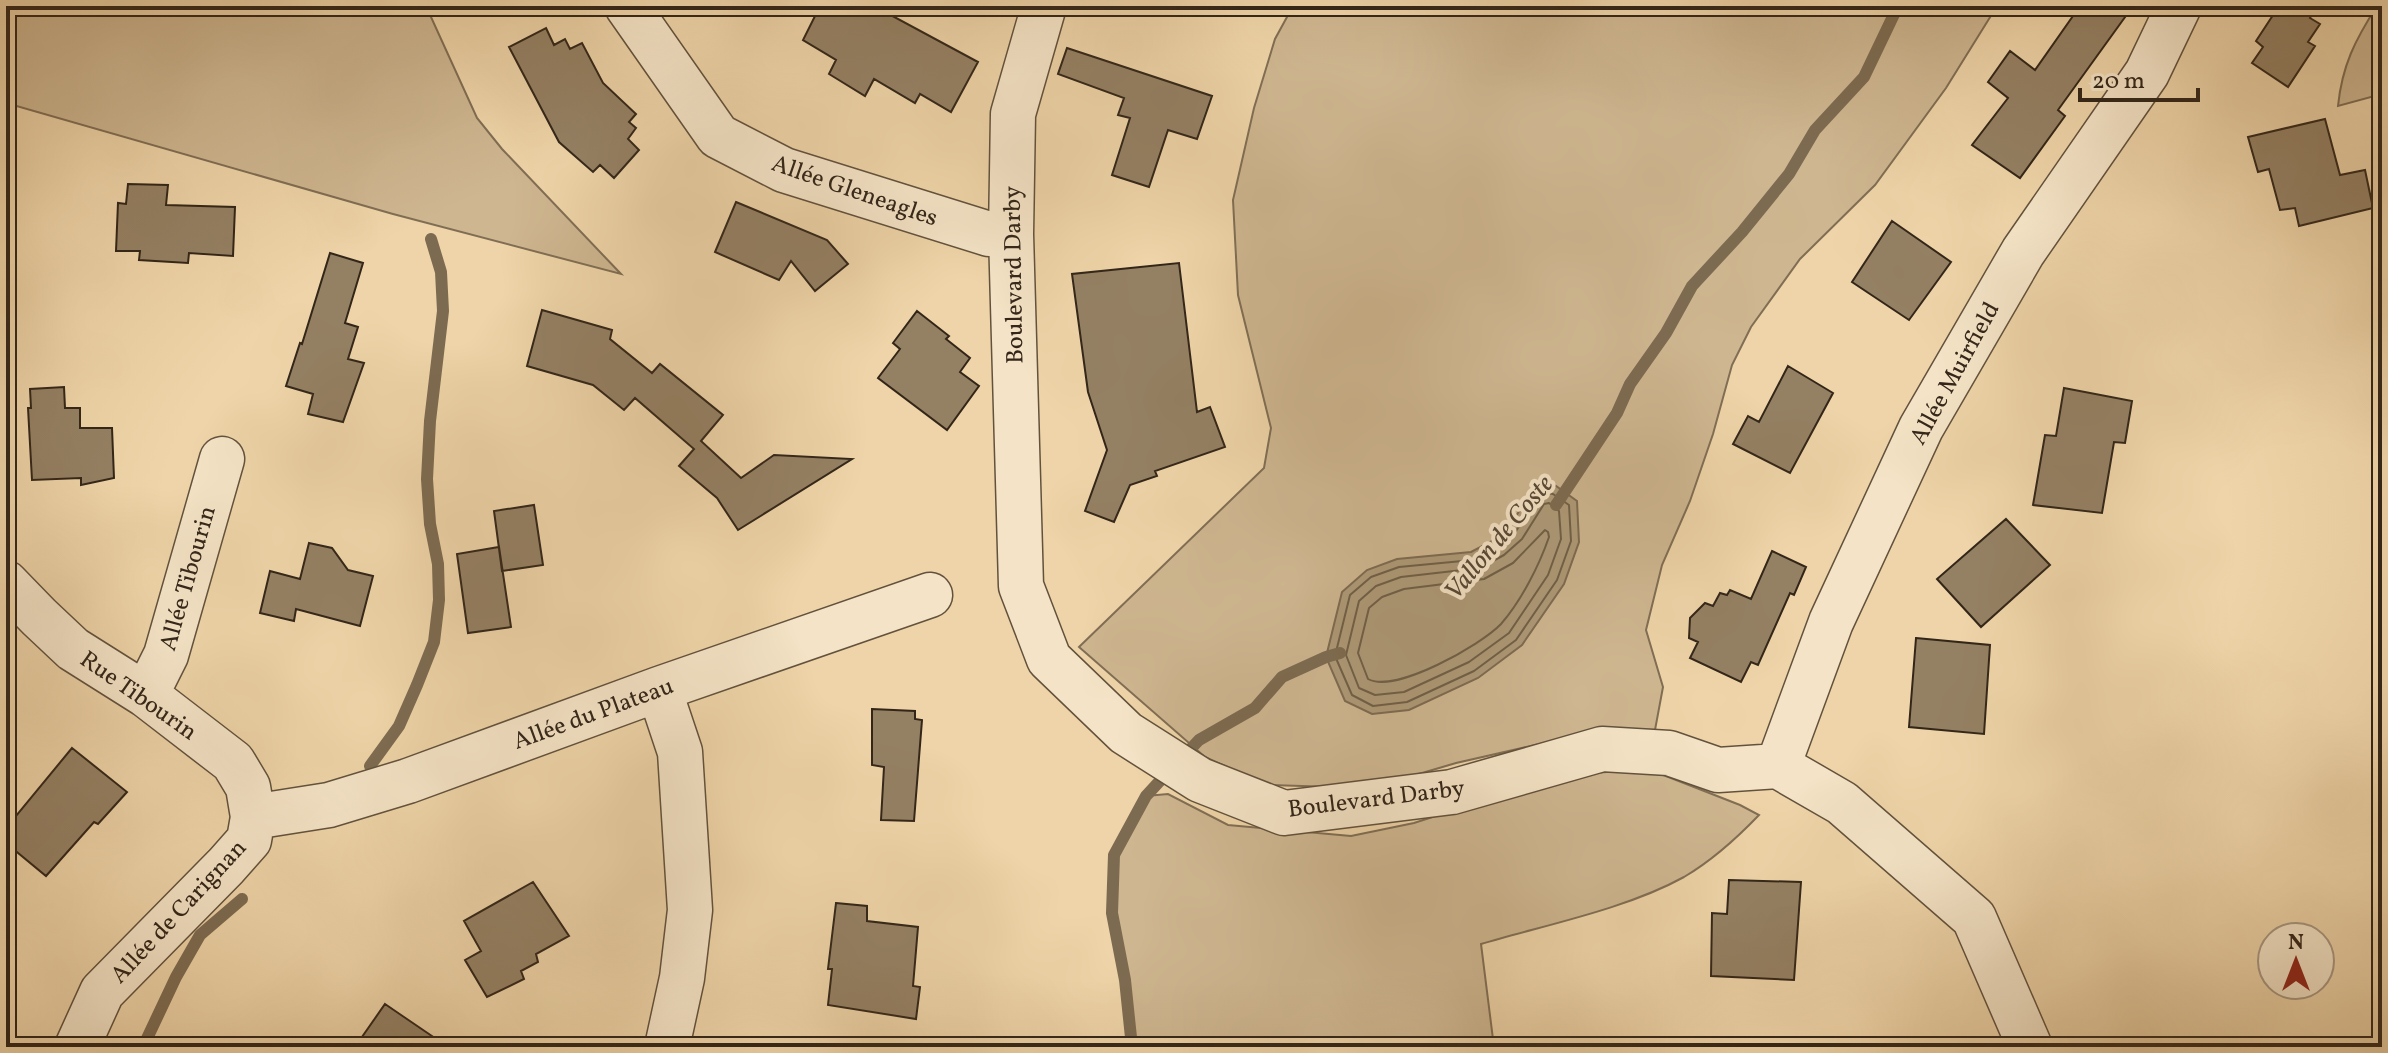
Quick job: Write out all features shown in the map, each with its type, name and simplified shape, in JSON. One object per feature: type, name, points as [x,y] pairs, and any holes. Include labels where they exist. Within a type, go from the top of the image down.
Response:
[{"type":"street","name":"Allée Gleneagles","points":[[627,6],[718,136],[784,170],[989,234],[1011,234]]},
{"type":"street","name":"Boulevard Darby","points":[[1044,6],[1013,114],[1011,234],[1021,586],[1049,659],[1126,733],[1200,780],[1284,813],[1452,792],[1602,749],[1669,753],[1718,770],[1778,766]]},
{"type":"street","name":"Allée Muirfield","points":[[1778,766],[1831,622],[1921,428],[2023,252],[2147,73],[2179,6]]},
{"type":"street","name":"Allée Tibourin","points":[[146,695],[166,655],[222,459]]},
{"type":"street","name":"Rue Tibourin","points":[[6,583],[73,649],[146,695],[233,762],[248,787],[253,817]]},
{"type":"street","name":"Allée du Plateau","points":[[253,817],[329,805],[408,781],[659,689],[930,595]]},
{"type":"street","points":[[659,689],[680,752],[690,910],[682,978],[667,1047]]},
{"type":"street","points":[[1778,766],[1842,803],[1974,918],[2030,1047]]},
{"type":"street","name":"Allée de Carignan","points":[[77,1047],[102,992],[249,840],[253,817]]},
{"type":"shaded area","points":[[6,6],[426,6],[477,118],[502,149],[621,274],[393,214],[6,103]]},
{"type":"shaded area","points":[[1293,6],[1997,6],[1946,88],[1875,185],[1800,259],[1751,327],[1732,365],[1690,501],[1662,565],[1646,630],[1663,687],[1655,730],[1606,729],[1456,763],[1395,781],[1334,787],[1267,785],[1205,757],[1079,647],[1264,468],[1271,428],[1238,295],[1233,200],[1254,108],[1275,39]]},
{"type":"shaded area","points":[[2377,6],[2382,6],[2382,94],[2338,106],[2351,54]]},
{"type":"shaded area","points":[[1648,769],[1759,815],[1705,864],[1661,888],[1611,907],[1481,944],[1494,1047],[1131,1047],[1125,980],[1112,913],[1114,855],[1146,796],[1168,794],[1228,825],[1351,836],[1414,823],[1476,803],[1593,773]]},
{"type":"water","points":[[1537,482],[1556,486],[1577,501],[1579,542],[1564,584],[1522,645],[1478,678],[1409,710],[1372,714],[1345,701],[1326,657],[1342,592],[1367,570],[1397,559],[1471,552],[1494,540],[1510,526]]},
{"type":"building","points":[[820,6],[874,6],[978,62],[951,112],[920,94],[915,103],[874,79],[865,96],[829,74],[836,60],[803,40]]},
{"type":"building","points":[[2080,6],[2133,6],[2058,110],[2065,116],[2020,178],[1972,145],[2008,98],[1988,82],[2010,51],[2035,70]]},
{"type":"building","points":[[2279,6],[2317,6],[2310,18],[2320,24],[2308,42],[2315,46],[2288,87],[2252,63],[2263,47],[2256,41]]},
{"type":"building","points":[[546,28],[554,45],[565,39],[570,49],[582,43],[603,83],[636,114],[629,122],[636,128],[628,139],[639,150],[614,178],[600,165],[593,172],[559,142],[509,47]]},
{"type":"building","points":[[1067,48],[1212,96],[1197,139],[1168,130],[1149,187],[1112,175],[1130,118],[1118,115],[1124,98],[1058,74]]},
{"type":"building","points":[[2325,119],[2340,175],[2365,170],[2373,208],[2299,226],[2295,208],[2280,210],[2269,169],[2258,172],[2248,137]]},
{"type":"building","points":[[128,184],[168,185],[166,205],[235,207],[233,256],[189,253],[188,263],[139,260],[140,251],[116,251],[118,203],[126,204]]},
{"type":"building","points":[[736,202],[827,240],[848,264],[815,291],[791,261],[779,280],[715,252]]},
{"type":"building","points":[[1892,221],[1951,262],[1909,320],[1852,282]]},
{"type":"building","points":[[330,253],[363,263],[345,323],[358,327],[348,359],[364,363],[343,422],[308,414],[313,394],[286,386]]},
{"type":"building","points":[[1179,263],[1197,412],[1210,407],[1225,447],[1155,471],[1157,476],[1130,485],[1114,522],[1085,511],[1107,450],[1088,392],[1072,274]]},
{"type":"building","points":[[542,310],[612,330],[610,339],[652,373],[660,364],[723,415],[701,441],[741,478],[774,455],[852,459],[738,530],[717,498],[679,466],[694,449],[635,398],[624,410],[593,385],[527,366]]},
{"type":"building","points":[[917,311],[949,336],[946,339],[970,358],[960,372],[979,386],[947,430],[878,378],[900,349],[893,343]]},
{"type":"building","points":[[1788,366],[1833,393],[1790,473],[1733,444],[1748,416],[1759,422]]},
{"type":"building","points":[[64,387],[65,408],[80,408],[80,428],[112,428],[114,478],[81,485],[81,478],[32,480],[28,408],[31,408],[30,389]]},
{"type":"building","points":[[2064,388],[2132,401],[2125,443],[2114,442],[2102,513],[2033,505],[2045,435],[2056,436]]},
{"type":"building","points":[[534,505],[543,565],[502,571],[494,511]]},
{"type":"building","points":[[2006,519],[2050,565],[1981,627],[1937,579]]},
{"type":"building","points":[[309,543],[332,548],[348,570],[373,576],[360,626],[296,609],[294,621],[260,613],[270,571],[300,579]]},
{"type":"building","points":[[499,547],[511,627],[468,633],[457,554]]},
{"type":"building","points":[[1772,551],[1806,567],[1794,595],[1790,593],[1758,665],[1751,662],[1741,682],[1690,658],[1698,642],[1689,638],[1690,618],[1705,603],[1713,606],[1720,593],[1727,595],[1730,590],[1751,599]]},
{"type":"building","points":[[1916,638],[1990,645],[1984,734],[1909,727]]},
{"type":"building","points":[[872,709],[915,711],[915,719],[922,720],[914,821],[881,820],[884,767],[872,765]]},
{"type":"building","points":[[72,748],[127,792],[98,824],[94,822],[46,876],[6,843],[6,828]]},
{"type":"building","points":[[1729,880],[1801,882],[1794,980],[1711,976],[1712,913],[1727,914]]},
{"type":"building","points":[[533,882],[569,936],[536,954],[538,962],[521,971],[524,979],[487,997],[465,960],[481,951],[464,921]]},
{"type":"building","points":[[836,903],[867,906],[867,921],[918,927],[913,986],[920,987],[916,1019],[828,1005],[832,969],[828,969]]},
{"type":"building","points":[[385,1004],[404,1017],[448,1047],[355,1047]]},
{"type":"waterway","name":"Vallon de Coste","points":[[1556,505],[1617,413],[1630,384],[1666,333],[1692,286],[1742,232],[1789,174],[1815,130],[1864,77],[1898,6]]},
{"type":"waterway","points":[[370,766],[399,726],[417,685],[434,642],[439,600],[438,564],[430,524],[427,479],[430,421],[443,311],[441,272],[431,239]]},
{"type":"waterway","name":"Vallon de Coste","points":[[1182,758],[1199,740],[1255,708],[1282,677],[1340,653]]},
{"type":"waterway","name":"Vallon de Coste","points":[[1132,1047],[1125,980],[1112,913],[1114,855],[1146,796],[1169,771]]},
{"type":"waterway","points":[[143,1047],[200,935],[242,899]]}]
